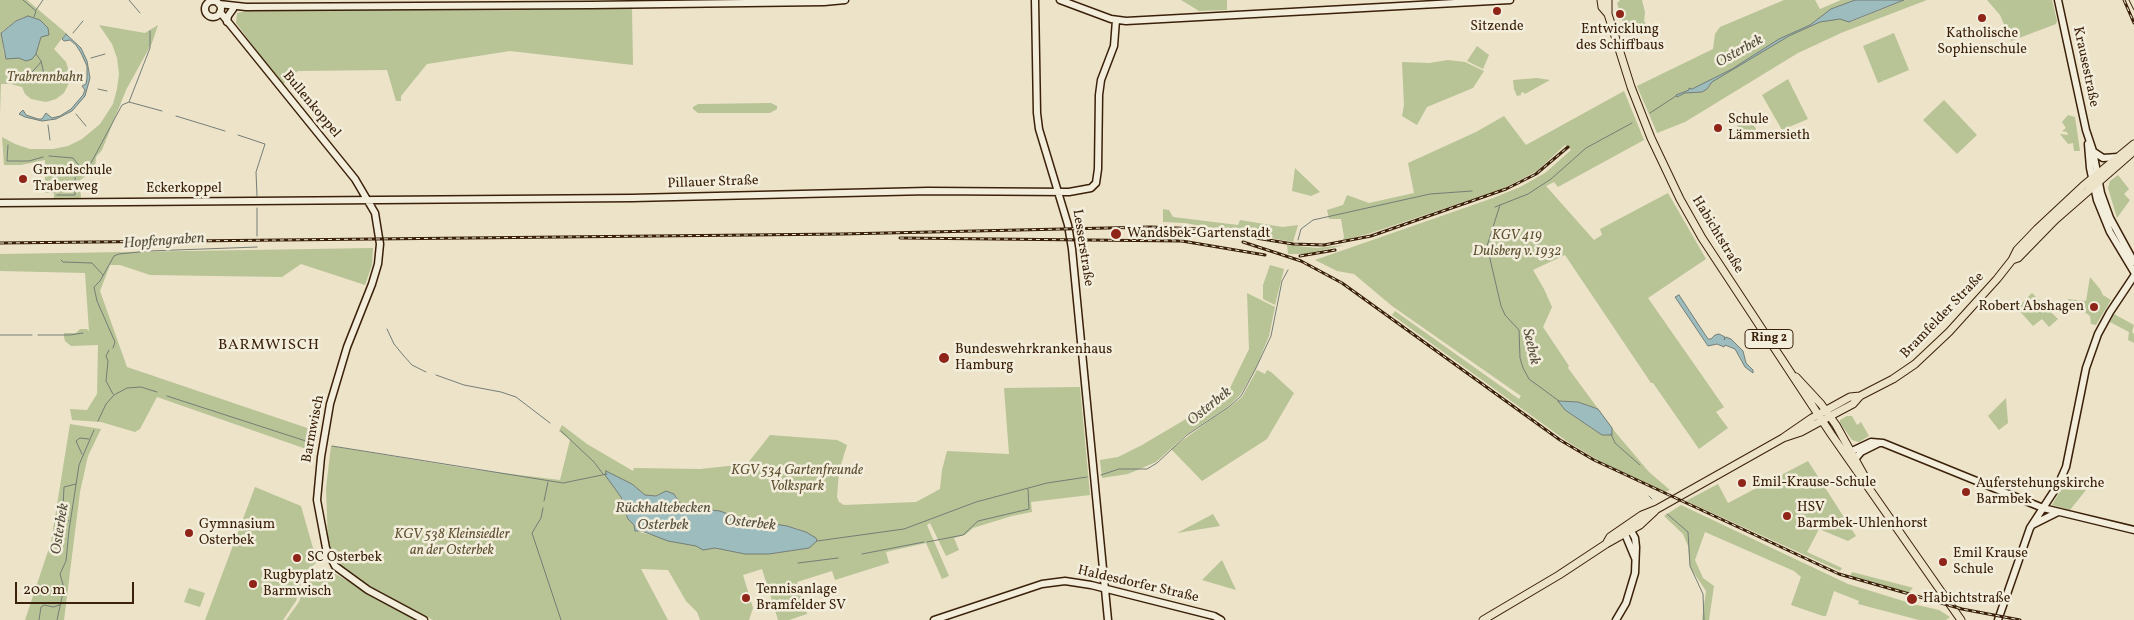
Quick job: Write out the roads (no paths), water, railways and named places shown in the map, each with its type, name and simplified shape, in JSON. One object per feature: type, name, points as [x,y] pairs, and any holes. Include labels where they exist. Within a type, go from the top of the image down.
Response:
[{"type":"main road","name":"Ring 2","points":[[1601,0],[1602,7],[1608,14]]},
{"type":"main road","name":"Ring 2","points":[[1608,0],[1608,14]]},
{"type":"main road","name":"Habichtstraße","points":[[1608,14],[1631,87],[1647,129],[1668,175],[1702,238],[1792,373],[1807,388],[1872,490],[1958,618]]},
{"type":"main road","name":"Bramfelder Straße","points":[[2012,260],[2014,254],[2024,242],[2134,144]]},
{"type":"main road","name":"Bramfelder Straße","points":[[1482,620],[1606,544],[1610,537],[1627,531],[1647,520],[1657,509],[1677,497],[1784,438],[1800,432],[1824,416],[1853,404],[1860,396],[1893,379],[1916,364],[1949,332],[2012,260],[2020,256],[2081,197],[2095,180],[2134,151]]},
{"type":"main road","name":"Habichtstraße","points":[[1824,416],[1854,455],[1872,490]]},
{"type":"street","points":[[215,6],[844,0]]},
{"type":"street","name":"Lesserstraße","points":[[1035,0],[1037,114],[1039,130],[1068,225],[1072,249],[1108,620]]},
{"type":"street","points":[[1060,0],[1116,20],[1510,0]]},
{"type":"street","name":"Krausestraße","points":[[2058,0],[2095,180]]},
{"type":"street","points":[[215,6],[233,9],[246,7]]},
{"type":"street","name":"Bullenkoppel","points":[[215,6],[232,30]]},
{"type":"street","name":"Bullenkoppel","points":[[215,6],[232,30],[338,157],[368,200]]},
{"type":"street","points":[[227,22],[228,16],[233,9]]},
{"type":"street","name":"Pillauer Straße","points":[[368,200],[632,198],[836,192],[1058,192],[1087,189],[1095,185],[1098,169],[1099,95],[1101,80],[1114,46],[1116,20]]},
{"type":"street","name":"Krausestraße","points":[[2088,140],[2093,151],[2095,180]]},
{"type":"street","points":[[2093,151],[2103,158],[2118,157]]},
{"type":"street","points":[[2095,180],[2097,200],[2110,232],[2134,272]]},
{"type":"street","points":[[2095,180],[2110,218],[2134,262]]},
{"type":"street","points":[[2081,197],[2090,197],[2097,200]]},
{"type":"street","name":"Eckerkoppel","points":[[0,203],[368,200]]},
{"type":"street","name":"Barmwisch","points":[[368,200],[378,223],[380,254],[375,276],[347,347],[330,404],[318,474],[318,510],[326,548],[335,566],[368,590],[424,620]]},
{"type":"street","points":[[1998,620],[2031,525],[2058,485],[2066,467],[2086,368],[2098,334],[2134,276]]},
{"type":"street","points":[[1854,455],[1871,442],[1879,443],[2043,508],[2134,530]]},
{"type":"street","points":[[2031,525],[2058,512]]},
{"type":"street","points":[[1616,620],[1632,585],[1635,542],[1627,531]]},
{"type":"street","name":"Haldesdorfer Straße","points":[[934,620],[1050,582],[1077,582],[1214,616],[1221,620]]},
{"type":"water","points":[[1855,0],[1904,0],[1849,22],[1840,19],[1820,22],[1789,36],[1712,82],[1702,92],[1685,93],[1677,97],[1676,95],[1689,90],[1689,88],[1692,89],[1732,69],[1779,39],[1810,25],[1831,9]]},
{"type":"water","points":[[28,16],[40,20],[48,28],[49,35],[41,37],[36,54],[32,59],[26,61],[19,58],[6,59],[1,33],[16,21]]},
{"type":"water","points":[[66,34],[81,48],[87,61],[90,78],[85,96],[72,111],[56,119],[42,121],[19,114],[23,110],[26,115],[38,119],[42,119],[46,113],[52,118],[60,116],[71,109],[83,95],[85,90],[82,86],[86,84],[87,66],[76,45],[70,40],[64,41],[62,39]]},
{"type":"water","points":[[1679,295],[1708,339],[1719,334],[1725,337],[1724,340],[1726,337],[1731,339],[1743,351],[1746,363],[1753,370],[1753,373],[1745,367],[1735,349],[1717,344],[1708,346],[1675,297]]},
{"type":"water","name":"Seebek","points":[[1558,401],[1578,402],[1598,409],[1612,428],[1612,435],[1602,435],[1565,410]]},
{"type":"water","name":"Rückhaltebecken Osterbek","points":[[606,471],[632,484],[645,495],[656,496],[666,491],[674,494],[686,508],[720,511],[738,518],[787,526],[806,532],[816,538],[817,541],[809,548],[769,554],[745,554],[715,548],[703,550],[696,546],[668,541],[642,531],[635,531],[634,525],[628,519],[621,497],[605,475]]},
{"type":"waterway","points":[[23,0],[36,11],[34,17]]},
{"type":"waterway","points":[[36,10],[43,0]]},
{"type":"waterway","name":"Hopfengraben","points":[[129,0],[140,13]]},
{"type":"waterway","points":[[73,33],[83,21]]},
{"type":"waterway","name":"Hopfengraben","points":[[150,31],[150,48],[129,102],[162,111]]},
{"type":"waterway","points":[[36,54],[41,61],[45,78],[65,81]]},
{"type":"waterway","points":[[91,58],[105,54]]},
{"type":"waterway","points":[[27,78],[41,62]]},
{"type":"waterway","points":[[98,89],[107,91]]},
{"type":"waterway","name":"Osterbek","points":[[1650,113],[1676,96]]},
{"type":"waterway","points":[[57,195],[75,195],[75,178],[82,169],[91,163],[122,105],[129,102]]},
{"type":"waterway","points":[[76,114],[86,126]]},
{"type":"waterway","name":"Hopfengraben","points":[[176,116],[225,131]]},
{"type":"waterway","name":"Osterbek","points":[[1495,207],[1528,194],[1551,179],[1586,148],[1632,123]]},
{"type":"waterway","points":[[48,125],[50,140]]},
{"type":"waterway","name":"Hopfengraben","points":[[238,135],[265,144],[256,172],[257,196]]},
{"type":"waterway","points":[[8,145],[7,161],[29,161],[43,157]]},
{"type":"waterway","points":[[49,156],[73,158],[81,168]]},
{"type":"waterway","name":"Osterbek","points":[[1298,240],[1301,229],[1313,220],[1430,194],[1472,191]]},
{"type":"waterway","name":"Seebek","points":[[1500,205],[1487,246],[1501,306],[1505,315],[1519,330],[1520,358],[1529,379],[1559,401]]},
{"type":"waterway","name":"Hopfengraben","points":[[257,208],[257,236]]},
{"type":"waterway","name":"Hopfengraben","points":[[113,348],[115,342],[97,301],[94,287],[100,281],[114,256],[149,251],[257,247]]},
{"type":"waterway","points":[[61,260],[63,262],[92,263],[103,275]]},
{"type":"waterway","name":"Osterbek","points":[[1101,475],[1119,469],[1147,469],[1157,463],[1187,435],[1230,406],[1241,396],[1271,336],[1282,281],[1288,270]]},
{"type":"waterway","points":[[387,329],[394,344],[412,365],[426,372]]},
{"type":"waterway","points":[[38,335],[83,333]]},
{"type":"waterway","points":[[0,335],[32,335]]},
{"type":"waterway","name":"Hopfengraben","points":[[109,350],[106,356],[108,361],[106,381],[113,394]]},
{"type":"waterway","points":[[436,375],[464,385],[516,397],[550,423]]},
{"type":"waterway","name":"Osterbek","points":[[98,421],[106,404],[114,395],[127,388],[141,387],[157,392]]},
{"type":"waterway","name":"Osterbek","points":[[167,396],[312,443]]},
{"type":"waterway","name":"Osterbek","points":[[57,620],[64,588],[60,574],[66,561],[79,465],[94,430]]},
{"type":"waterway","points":[[561,431],[594,462],[603,474]]},
{"type":"waterway","name":"Seebek","points":[[1611,434],[1615,443],[1640,465]]},
{"type":"waterway","name":"Osterbek","points":[[82,454],[76,441],[80,438],[89,439]]},
{"type":"waterway","name":"Osterbek","points":[[332,446],[563,483],[607,474]]},
{"type":"waterway","name":"Osterbek","points":[[817,541],[904,529],[976,502],[1047,483],[1087,477]]},
{"type":"waterway","points":[[544,501],[548,482]]},
{"type":"waterway","points":[[69,521],[63,518],[59,511],[63,507],[64,487],[76,484]]},
{"type":"waterway","points":[[927,542],[963,535],[978,521],[1029,509],[1028,489]]},
{"type":"waterway","name":"Seebek","points":[[1649,496],[1652,499]]},
{"type":"waterway","points":[[543,508],[541,518],[532,533],[561,620]]},
{"type":"waterway","name":"Seebek","points":[[1667,514],[1688,532],[1690,566],[1703,594],[1704,620]]},
{"type":"waterway","points":[[862,554],[924,542]]},
{"type":"waterway","points":[[798,563],[838,558]]},
{"type":"waterway","name":"Osterbek","points":[[39,620],[41,607],[44,605],[53,607],[60,605]]},
{"type":"tram line","points":[[2129,0],[2134,10]]},
{"type":"railway","points":[[2124,0],[2134,23]]},
{"type":"railway","points":[[0,243],[842,234],[1151,227],[1200,229],[1293,244],[1324,245],[1371,236],[1506,189],[1536,174],[1568,147]]},
{"type":"railway","points":[[900,238],[1182,241],[1265,255]]},
{"type":"railway","points":[[1243,242],[1301,261],[1342,283],[1560,440],[1594,460],[1839,574],[1962,609],[2020,620]]},
{"type":"railway","points":[[1300,256],[1335,250]]},
{"type":"place","name":"Sitzende","points":[[1497,11]]},
{"type":"place","name":"Entwicklung des Schiffbaus","points":[[1620,14]]},
{"type":"place","name":"Katholische Sophienschule","points":[[1982,18]]},
{"type":"place","name":"Schule Lämmersieth","points":[[1718,128]]},
{"type":"place","name":"Grundschule Traberweg","points":[[23,179]]},
{"type":"place","name":"Wandsbek-Gartenstadt","points":[[1116,234]]},
{"type":"place","name":"Robert Abshagen","points":[[2094,307]]},
{"type":"place","name":"Bundeswehrkrankenhaus Hamburg","points":[[944,358]]},
{"type":"place","name":"Emil-Krause-Schule","points":[[1742,483]]},
{"type":"place","name":"Auferstehungskirche Barmbek","points":[[1966,492]]},
{"type":"place","name":"HSV Barmbek-Uhlenhorst","points":[[1787,516]]},
{"type":"place","name":"Gymnasium Osterbek","points":[[189,533]]},
{"type":"place","name":"SC Osterbek","points":[[297,558]]},
{"type":"place","name":"Emil Krause Schule","points":[[1943,562]]},
{"type":"place","name":"Rugbyplatz Barmwisch","points":[[253,584]]},
{"type":"place","name":"Tennisanlage Bramfelder SV","points":[[746,598]]},
{"type":"place","name":"Habichtstraße","points":[[1912,599]]},
{"type":"district","name":"BARMWISCH","points":[[269,346]]},
{"type":"park label","name":"Trabrennbahn","points":[[45,78]]},
{"type":"park label","name":"KGV 419 Dulsberg v. 1932","points":[[1517,244]]},
{"type":"park label","name":"KGV 534 Gartenfreunde Volkspark","points":[[797,480]]},
{"type":"park label","name":"KGV 538 Kleinsiedler an der Osterbek","points":[[452,544]]}]
